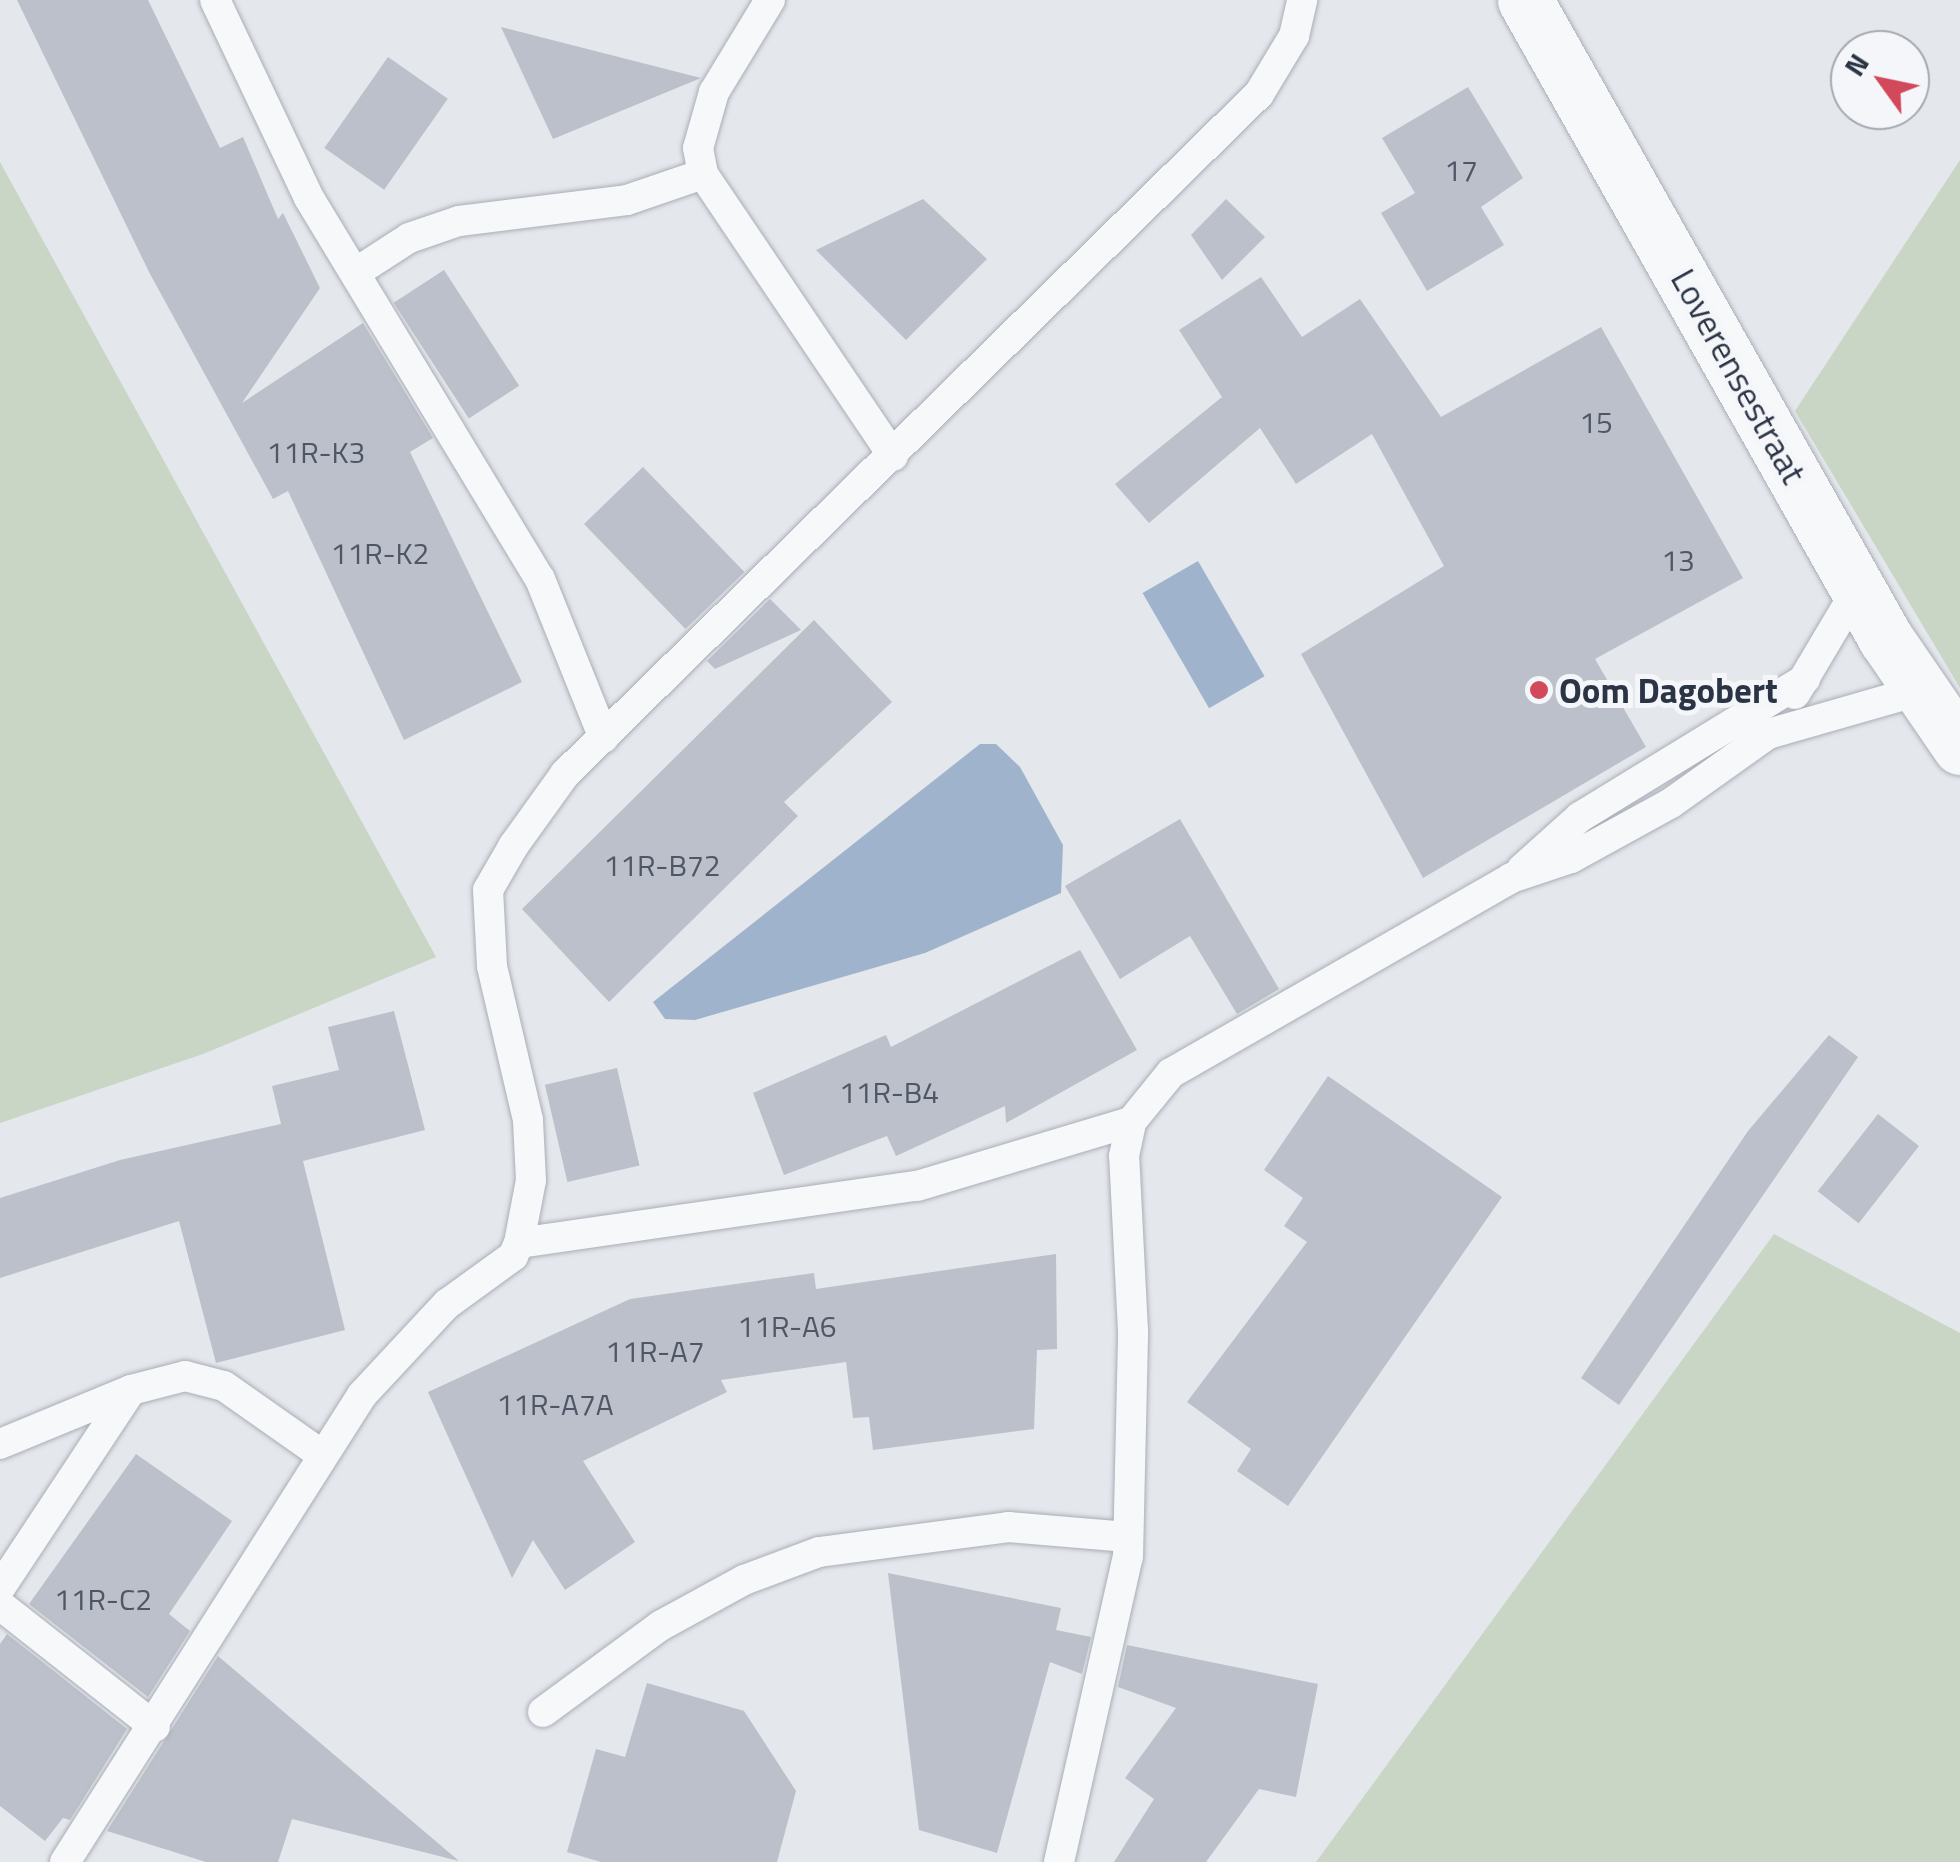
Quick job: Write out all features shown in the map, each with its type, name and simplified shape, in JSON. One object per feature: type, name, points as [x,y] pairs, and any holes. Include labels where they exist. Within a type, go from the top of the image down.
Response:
[{"type":"street","name":"Loverensestraat","points":[[1525,0],[1858,588],[1960,748]]},
{"type":"lane","points":[[214,0],[308,198],[540,579],[604,738]]},
{"type":"lane","points":[[770,0],[714,92],[698,148],[703,174],[893,456]]},
{"type":"lane","points":[[65,1862],[155,1728],[362,1395],[419,1333],[514,1256],[531,1180],[528,1120],[492,966],[488,890],[541,805],[604,738],[1259,94],[1294,36],[1302,0]]},
{"type":"lane","points":[[355,273],[409,238],[459,221],[626,200],[703,174]]},
{"type":"lane","points":[[1768,734],[1858,588]]},
{"type":"lane","points":[[1511,878],[1580,817],[1805,679]]},
{"type":"lane","points":[[1059,1862],[1128,1537],[1133,1331],[1124,1156],[1131,1122],[1171,1073],[1511,878],[1571,858],[1670,804],[1768,734],[1921,690]]},
{"type":"lane","points":[[519,1244],[917,1186],[1131,1122]]},
{"type":"lane","points":[[0,1444],[131,1390],[185,1376],[224,1386],[322,1455]]},
{"type":"lane","points":[[0,1588],[131,1390]]},
{"type":"lane","points":[[543,1712],[660,1626],[744,1580],[819,1552],[1008,1526],[1128,1537]]},
{"type":"lane","points":[[0,1605],[155,1728]]},
{"type":"green space","points":[[1960,160],[1960,688],[1795,411]]},
{"type":"green space","points":[[0,162],[436,957],[203,1054],[0,1123]]},
{"type":"green space","points":[[1774,1234],[1960,1333],[1960,1862],[1316,1862]]},
{"type":"water","points":[[1198,561],[1264,676],[1209,708],[1143,593]]},
{"type":"water","points":[[980,744],[996,744],[1020,767],[1063,845],[1061,893],[925,953],[695,1020],[665,1019],[653,1002]]},
{"type":"building","points":[[17,0],[148,0],[220,148],[243,137],[278,219],[283,213],[320,288],[242,403],[363,323],[433,438],[410,452],[522,682],[404,740],[288,491],[273,499],[149,272]]},
{"type":"building","points":[[501,27],[701,78],[553,139]]},
{"type":"building","points":[[388,57],[448,99],[384,190],[324,148]]},
{"type":"building","points":[[1468,87],[1523,178],[1481,207],[1504,245],[1427,291],[1381,213],[1415,193],[1382,138]]},
{"type":"building","points":[[923,199],[987,259],[906,340],[816,250]]},
{"type":"building","points":[[1226,199],[1265,237],[1222,280],[1191,235]]},
{"type":"building","points":[[444,270],[519,386],[469,418],[394,303]]},
{"type":"building","points":[[1261,277],[1302,337],[1360,299],[1441,417],[1601,327],[1743,578],[1595,659],[1646,747],[1423,878],[1301,654],[1444,566],[1372,434],[1296,484],[1260,428],[1149,523],[1115,484],[1222,397],[1179,330]]},
{"type":"building","points":[[643,467],[744,572],[685,629],[584,524]]},
{"type":"building","points":[[770,599],[801,630],[715,669],[707,661]]},
{"type":"building","points":[[814,620],[892,702],[784,802],[798,816],[609,1002],[522,909]]},
{"type":"building","points":[[1180,819],[1279,989],[1237,1014],[1190,936],[1120,979],[1065,886]]},
{"type":"building","points":[[1080,950],[1137,1050],[1006,1123],[1005,1106],[896,1156],[887,1136],[784,1175],[753,1093],[886,1035],[891,1047]]},
{"type":"building","points":[[394,1011],[425,1130],[303,1161],[345,1330],[216,1363],[179,1221],[0,1278],[0,1198],[120,1160],[281,1124],[272,1086],[339,1070],[328,1027]]},
{"type":"building","points":[[1829,1035],[1858,1057],[1619,1405],[1581,1378],[1748,1131]]},
{"type":"building","points":[[617,1068],[639,1165],[567,1182],[545,1085]]},
{"type":"building","points":[[1328,1076],[1502,1197],[1288,1506],[1237,1471],[1251,1449],[1187,1402],[1307,1242],[1284,1226],[1303,1198],[1264,1170]]},
{"type":"building","points":[[1878,1114],[1919,1146],[1859,1223],[1818,1191]]},
{"type":"building","points":[[1056,1254],[1057,1349],[1037,1350],[1034,1429],[873,1450],[869,1417],[853,1418],[846,1362],[721,1380],[727,1392],[583,1461],[635,1542],[565,1590],[533,1540],[512,1578],[428,1392],[630,1299],[814,1273],[816,1289]]},
{"type":"building","points":[[136,1454],[232,1521],[169,1614],[190,1631],[148,1697],[29,1604]]},
{"type":"building","points":[[888,1573],[1061,1608],[1056,1630],[1091,1637],[1082,1674],[1050,1662],[997,1853],[919,1830]]},
{"type":"building","points":[[7,1634],[127,1729],[70,1820],[63,1818],[45,1841],[0,1806],[0,1644]]},
{"type":"building","points":[[1127,1645],[1318,1684],[1296,1797],[1259,1789],[1206,1862],[1114,1862],[1154,1799],[1125,1778],[1176,1708],[1118,1687]]},
{"type":"building","points":[[218,1656],[459,1861],[292,1819],[278,1862],[206,1862],[107,1831]]},
{"type":"building","points":[[647,1683],[744,1711],[796,1791],[777,1862],[601,1862],[567,1852],[596,1749],[625,1757]]},
{"type":"place","name":"Oom Dagobert","points":[[1539,690]]}]
